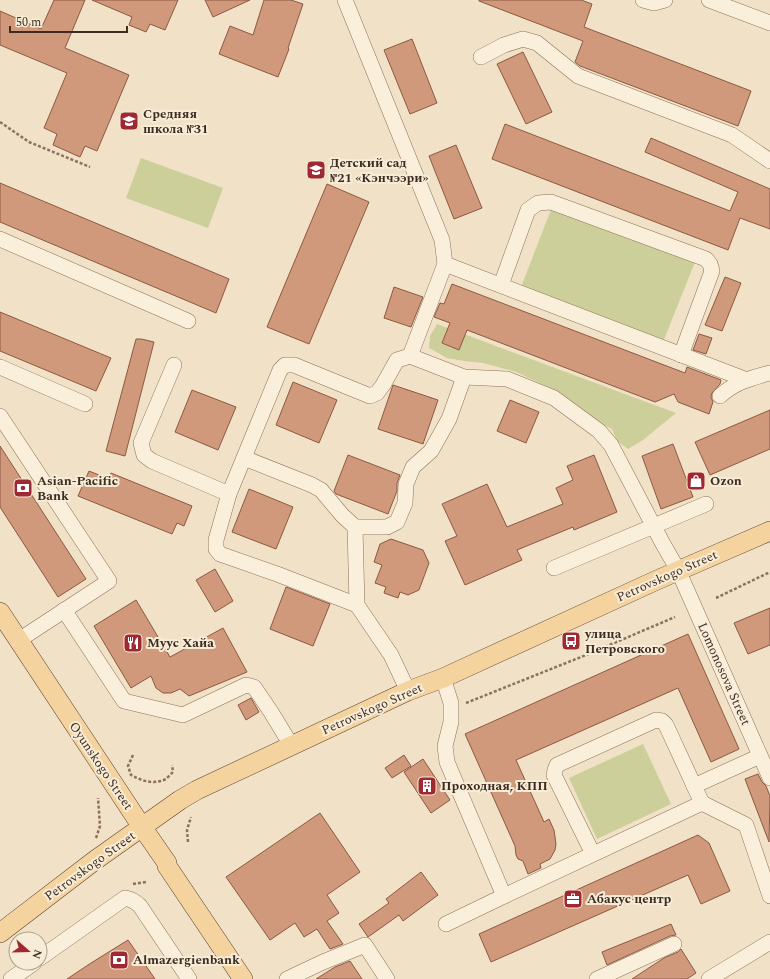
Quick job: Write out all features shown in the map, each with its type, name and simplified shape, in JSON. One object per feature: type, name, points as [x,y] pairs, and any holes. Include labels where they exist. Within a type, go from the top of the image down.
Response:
[{"type":"main road","name":"Petrovskogo Street","points":[[0,933],[94,861],[196,790],[408,691],[443,678],[678,570],[770,531]]},
{"type":"main road","name":"Oyunskogo Street","points":[[0,612],[243,979]]},
{"type":"street","points":[[345,0],[442,240],[445,264],[410,356]]},
{"type":"street","points":[[643,0],[654,3],[665,0]]},
{"type":"street","points":[[709,0],[770,23]]},
{"type":"street","points":[[481,57],[504,45],[523,39],[538,43],[578,76],[732,135],[770,161]]},
{"type":"street","points":[[501,285],[528,210],[538,203],[551,202],[706,259],[710,264],[712,271],[681,355]]},
{"type":"street","points":[[0,239],[188,321]]},
{"type":"street","points":[[445,264],[746,380]]},
{"type":"street","points":[[244,458],[322,490],[342,515],[355,527],[386,527],[397,522],[405,503],[406,484],[413,467],[431,451],[449,419],[464,378],[410,356],[397,360],[383,385],[377,393],[370,396],[294,365],[285,365],[280,370],[229,494],[216,540],[216,549],[220,554],[357,605]]},
{"type":"street","points":[[174,365],[141,443],[144,455],[152,461],[229,494]]},
{"type":"street","points":[[0,367],[85,404]]},
{"type":"street","points":[[720,396],[728,389],[746,380],[770,373]]},
{"type":"street","name":"Lomonosova Street","points":[[464,378],[507,379],[554,398],[599,431],[611,445],[678,570],[770,778]]},
{"type":"street","points":[[0,416],[109,581],[19,640]]},
{"type":"street","points":[[554,568],[706,504]]},
{"type":"street","points":[[355,527],[357,605],[391,655],[408,691]]},
{"type":"street","points":[[64,610],[124,701],[183,715],[246,685],[254,686],[291,745]]},
{"type":"street","points":[[443,678],[451,703],[451,722],[445,746],[447,762],[504,896]]},
{"type":"street","points":[[593,854],[554,775],[557,765],[656,720],[662,721],[666,725],[702,803],[746,825],[770,896]]},
{"type":"street","points":[[694,786],[760,756]]},
{"type":"street","points":[[446,924],[702,803]]},
{"type":"street","points":[[48,952],[125,898],[128,898],[140,906],[189,979]]},
{"type":"street","points":[[709,979],[770,942]]},
{"type":"street","points":[[597,979],[674,944]]},
{"type":"street","points":[[287,979],[365,945],[387,979]]},
{"type":"street","points":[[11,979],[22,971]]},
{"type":"path","points":[[0,122],[29,142],[90,167]]},
{"type":"path","points":[[716,598],[770,572]]},
{"type":"path","points":[[451,708],[586,655],[675,617]]},
{"type":"path","points":[[133,755],[128,766],[131,775],[142,781],[153,782],[166,779],[173,772],[172,765]]},
{"type":"path","points":[[95,839],[100,826],[98,798]]},
{"type":"path","points":[[188,842],[187,830],[191,817]]},
{"type":"green space","points":[[141,158],[223,188],[208,228],[126,198]]},
{"type":"green space","points":[[552,207],[695,262],[663,342],[521,287]]},
{"type":"green space","points":[[437,324],[676,413],[643,440],[628,449],[617,441],[612,429],[586,416],[554,390],[516,372],[483,363],[447,358],[429,348],[430,336]]},
{"type":"green space","points":[[643,744],[671,804],[597,839],[569,778]]},
{"type":"building","points":[[54,0],[85,0],[65,48],[129,75],[97,151],[85,146],[80,157],[53,145],[57,134],[44,128],[67,73],[0,45],[0,11],[41,29]]},
{"type":"building","points":[[92,0],[178,0],[165,30],[150,24],[146,32],[129,25],[132,17]]},
{"type":"building","points":[[205,0],[250,0],[213,17]]},
{"type":"building","points":[[264,0],[291,0],[303,4],[288,48],[289,49],[278,77],[219,54],[230,26],[253,35]]},
{"type":"building","points":[[479,0],[581,0],[592,4],[584,27],[751,91],[738,126],[580,66],[575,62],[583,41]]},
{"type":"building","points":[[412,39],[437,103],[410,114],[384,50]]},
{"type":"building","points":[[523,52],[552,112],[526,124],[497,64]]},
{"type":"building","points":[[505,124],[730,211],[738,192],[645,152],[651,138],[770,189],[770,229],[740,218],[728,250],[492,159]]},
{"type":"building","points":[[456,145],[482,208],[454,219],[429,156]]},
{"type":"building","points":[[0,183],[229,279],[216,313],[0,222]]},
{"type":"building","points":[[327,184],[369,202],[309,344],[267,327]]},
{"type":"building","points":[[725,277],[741,283],[722,331],[705,325]]},
{"type":"building","points":[[452,284],[685,373],[687,367],[721,380],[720,384],[712,393],[711,397],[713,402],[709,414],[678,402],[674,394],[655,402],[467,330],[459,350],[442,343],[450,323],[434,317],[440,303],[444,304]]},
{"type":"building","points":[[394,287],[423,297],[411,327],[384,318]]},
{"type":"building","points":[[0,312],[111,358],[96,391],[0,351]]},
{"type":"building","points":[[699,334],[712,338],[706,354],[693,350]]},
{"type":"building","points":[[136,339],[154,342],[125,456],[106,451]]},
{"type":"building","points":[[293,382],[337,400],[319,443],[276,425]]},
{"type":"building","points":[[393,385],[438,400],[423,444],[378,429]]},
{"type":"building","points":[[192,390],[236,407],[218,450],[175,432]]},
{"type":"building","points":[[510,400],[539,412],[526,443],[497,431]]},
{"type":"building","points":[[770,410],[770,449],[710,475],[695,442]]},
{"type":"building","points":[[673,444],[693,497],[661,509],[642,456]]},
{"type":"building","points":[[0,446],[86,579],[58,597],[0,507]]},
{"type":"building","points":[[348,455],[400,475],[397,483],[397,491],[388,514],[336,494],[334,491]]},
{"type":"building","points":[[594,455],[617,512],[574,530],[573,527],[517,550],[522,560],[465,585],[445,541],[457,536],[442,504],[487,484],[507,527],[563,504],[556,488],[573,480],[567,466]]},
{"type":"building","points":[[89,471],[109,479],[111,473],[192,506],[184,526],[177,523],[172,534],[78,496]]},
{"type":"building","points":[[249,489],[293,507],[276,549],[232,532]]},
{"type":"building","points":[[391,539],[423,550],[429,563],[419,590],[408,595],[400,592],[398,598],[384,593],[386,587],[375,583],[382,565],[374,562],[380,544]]},
{"type":"building","points":[[215,569],[233,601],[215,612],[196,580]]},
{"type":"building","points":[[286,587],[330,604],[313,646],[270,629]]},
{"type":"building","name":"Муус Хайа","points":[[136,600],[170,657],[223,628],[247,672],[189,696],[180,689],[171,693],[163,693],[156,688],[151,676],[131,688],[94,626]]},
{"type":"building","points":[[770,608],[770,645],[748,654],[734,623]]},
{"type":"building","points":[[688,634],[739,749],[711,762],[678,688],[516,760],[544,822],[549,819],[554,830],[556,844],[555,850],[550,859],[540,864],[541,868],[528,874],[523,861],[518,859],[516,855],[515,846],[465,734]]},
{"type":"building","points":[[251,698],[259,712],[246,720],[238,705]]},
{"type":"building","points":[[404,755],[411,766],[392,778],[385,768]]},
{"type":"building","name":"Проходная, КПП","points":[[423,759],[450,800],[431,813],[404,772]]},
{"type":"building","points":[[758,774],[766,786],[770,796],[769,842],[745,779]]},
{"type":"building","points":[[320,813],[360,872],[327,895],[339,913],[327,921],[343,944],[330,949],[317,929],[304,937],[295,923],[270,940],[226,877]]},
{"type":"building","points":[[698,835],[709,843],[730,891],[701,904],[688,875],[491,962],[479,934]]},
{"type":"building","points":[[421,872],[438,895],[403,921],[399,915],[368,937],[359,924],[389,903],[386,899]]},
{"type":"building","points":[[671,924],[676,935],[670,936],[607,965],[602,952]]},
{"type":"building","points":[[128,940],[155,979],[67,979],[91,963]]},
{"type":"building","points":[[681,949],[696,973],[687,979],[632,979],[664,958],[678,952]]},
{"type":"building","points":[[350,961],[362,979],[316,979],[335,967]]},
{"type":"place","name":"Средняя школа №31","points":[[129,121]]},
{"type":"place","name":"Детский сад №21 «Кэнчээри»","points":[[316,170]]},
{"type":"place","name":"Ozon","points":[[696,481]]},
{"type":"place","name":"Asian-Pacific Bank","points":[[23,488]]},
{"type":"place","name":"улица Петровского","points":[[571,641]]},
{"type":"place","name":"Муус Хайа","points":[[133,643]]},
{"type":"place","name":"Проходная, КПП","points":[[427,786]]},
{"type":"place","name":"Абакус центр","points":[[573,899]]},
{"type":"place","name":"Almazergienbank","points":[[119,960]]}]
